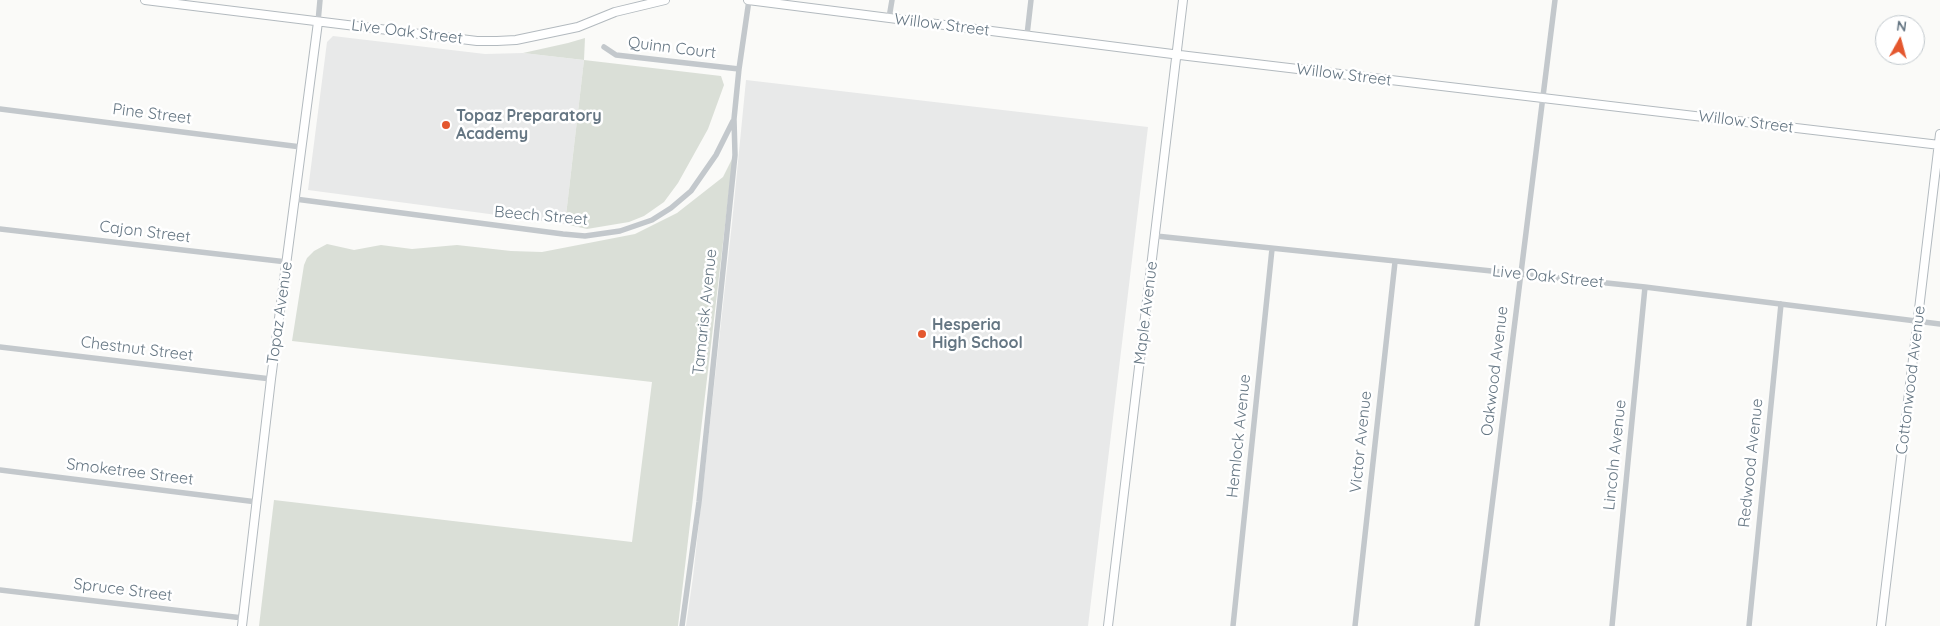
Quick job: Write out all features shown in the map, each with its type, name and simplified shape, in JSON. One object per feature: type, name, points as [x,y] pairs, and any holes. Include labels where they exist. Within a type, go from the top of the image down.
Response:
[{"type":"street","name":"Live Oak Street","points":[[145,0],[478,41],[516,40],[578,28],[615,12],[665,0]]},
{"type":"street","name":"Topaz Avenue","points":[[242,622],[320,0]]},
{"type":"street","name":"Willow Street","points":[[749,0],[1176,54],[1939,145]]},
{"type":"street","name":"Tamarisk Avenue","points":[[682,626],[700,492],[736,155],[734,119],[749,0]]},
{"type":"street","points":[[889,18],[892,0]]},
{"type":"street","points":[[1027,35],[1030,0]]},
{"type":"street","name":"Maple Avenue","points":[[1108,626],[1183,0]]},
{"type":"street","name":"Oakwood Avenue","points":[[1477,626],[1555,0]]},
{"type":"street","name":"Quinn Court","points":[[604,47],[616,55],[739,69]]},
{"type":"street","name":"Pine Street","points":[[0,108],[301,147]]},
{"type":"street","name":"Beech Street","points":[[295,199],[563,234],[584,236],[620,231],[652,220],[671,208],[691,191],[716,155],[734,119]]},
{"type":"street","name":"Cottonwood Avenue","points":[[1881,626],[1940,134]]},
{"type":"street","name":"Cajon Street","points":[[0,229],[287,262]]},
{"type":"street","name":"Live Oak Street","points":[[1156,236],[1645,287],[1940,324]]},
{"type":"street","name":"Hemlock Avenue","points":[[1233,626],[1272,249]]},
{"type":"street","name":"Victor Avenue","points":[[1355,626],[1395,262]]},
{"type":"street","name":"Lincoln Avenue","points":[[1612,626],[1645,287]]},
{"type":"street","name":"Redwood Avenue","points":[[1749,626],[1782,304]]},
{"type":"street","name":"Chestnut Street","points":[[0,347],[271,379]]},
{"type":"street","name":"Smoketree Street","points":[[0,470],[257,502]]},
{"type":"street","name":"Spruce Street","points":[[0,590],[242,622]]},
{"type":"shaded area","name":"Topaz Preparatory Academy","points":[[333,36],[485,54],[523,53],[584,60],[565,224],[308,190],[327,42]]},
{"type":"shaded area","points":[[585,38],[584,60],[523,53]]},
{"type":"shaded area","points":[[584,60],[721,76],[724,85],[708,129],[678,183],[664,202],[644,216],[629,222],[587,229],[565,224]]},
{"type":"shaded area","name":"Hesperia High School","points":[[746,80],[1148,127],[1088,626],[686,626],[732,223]]},
{"type":"shaded area","points":[[733,157],[678,626],[259,626],[274,500],[632,542],[652,382],[292,341],[304,265],[307,258],[314,251],[327,244],[354,250],[381,245],[412,249],[457,245],[511,251],[542,252],[635,234],[677,213],[723,177]]},
{"type":"place","name":"Topaz Preparatory Academy","points":[[446,125]]},
{"type":"place","name":"Hesperia High School","points":[[922,334]]}]
